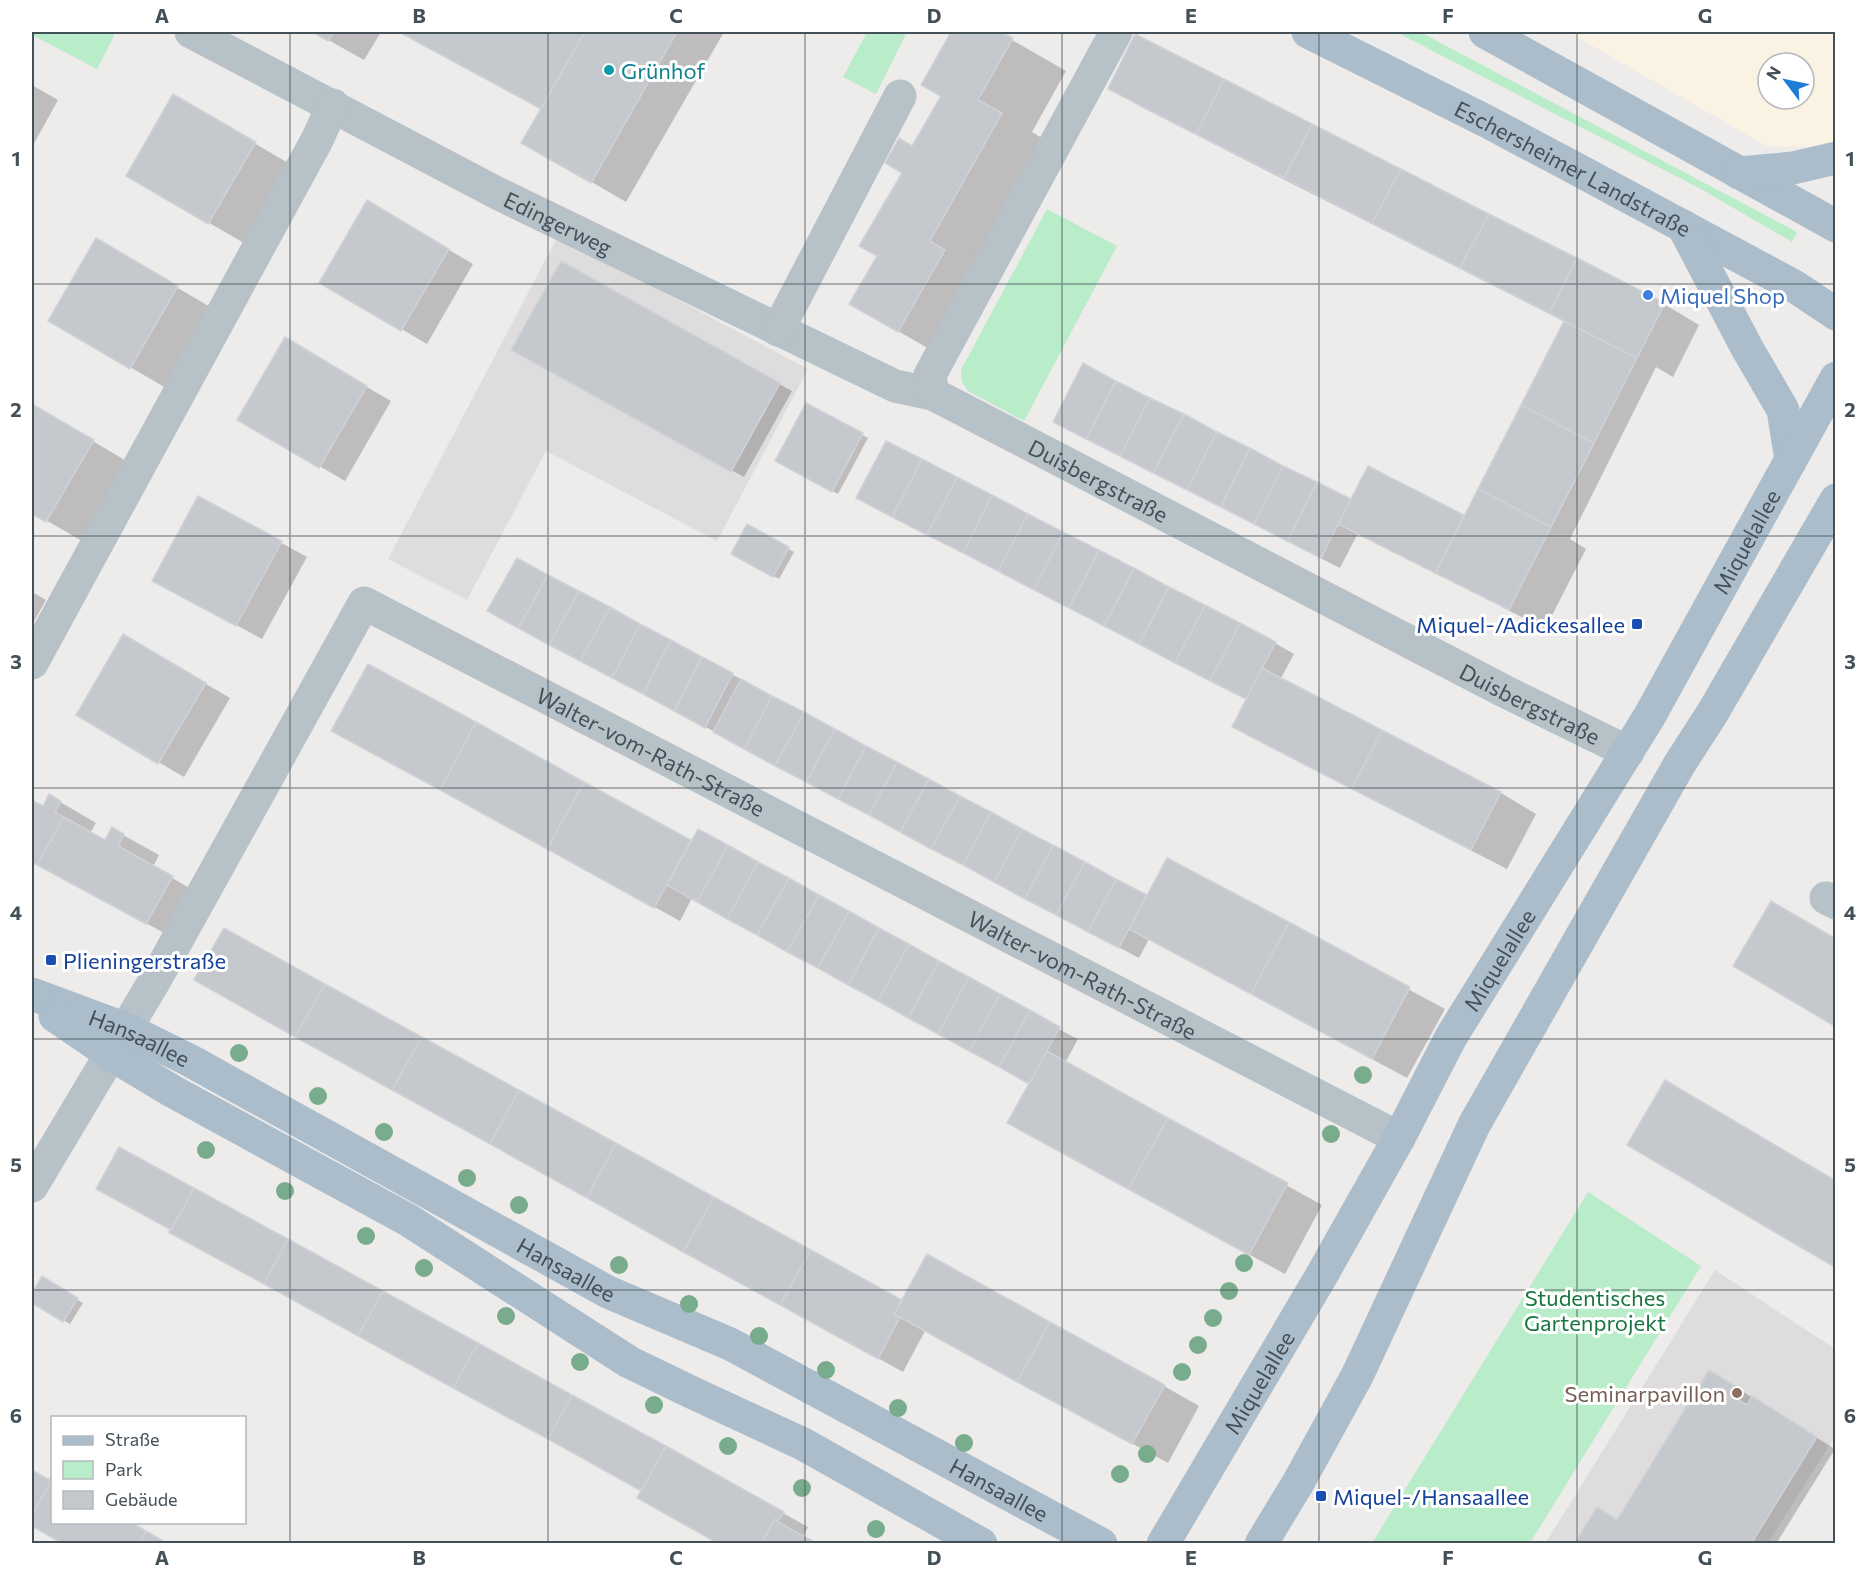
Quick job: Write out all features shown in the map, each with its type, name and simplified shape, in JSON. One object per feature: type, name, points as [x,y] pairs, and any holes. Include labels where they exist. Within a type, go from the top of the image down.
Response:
[{"type":"main road","name":"Eschersheimer Landstraße","points":[[1308,32],[1486,120],[1794,286],[1836,314]]},
{"type":"main road","points":[[1485,32],[1836,226]]},
{"type":"main road","points":[[1739,173],[1793,168],[1836,158]]},
{"type":"main road","points":[[1683,226],[1747,348],[1783,410],[1791,460]]},
{"type":"main road","name":"Miquelallee","points":[[1163,1544],[1323,1273],[1399,1138],[1451,1037],[1654,708],[1836,378]]},
{"type":"main road","points":[[1261,1544],[1298,1483],[1357,1376],[1473,1125],[1678,765],[1713,712],[1836,500]]},
{"type":"main road","name":"Hansaallee","points":[[32,994],[119,1042],[172,1091],[408,1220],[629,1362],[803,1444],[981,1544]]},
{"type":"main road","name":"Hansaallee","points":[[32,999],[119,1042],[189,1060],[608,1292],[730,1344],[1101,1544]]},
{"type":"street","name":"Edingerweg","points":[[191,32],[497,193],[895,386],[933,394]]},
{"type":"street","points":[[933,394],[930,375],[1116,32]]},
{"type":"street","points":[[778,330],[847,180],[900,96]]},
{"type":"street","points":[[32,663],[317,140],[333,105]]},
{"type":"street","name":"Duisbergstraße","points":[[933,394],[1504,691],[1628,752]]},
{"type":"street","name":"Walter-vom-Rath-Straße","points":[[119,1042],[364,603],[1399,1138]]},
{"type":"street","points":[[32,1186],[119,1042]]},
{"type":"shaded area","points":[[1568,32],[1835,32],[1835,148],[1767,146]]},
{"type":"shaded area","points":[[558,236],[808,369],[717,541],[546,451],[467,600],[388,559]]},
{"type":"shaded area","name":"Seminarpavillon","points":[[1715,1270],[1835,1349],[1835,1436],[1768,1543],[1545,1544]]},
{"type":"green space","points":[[32,32],[116,32],[97,69],[32,35]]},
{"type":"green space","points":[[867,32],[906,34],[876,94],[843,77]]},
{"type":"green space","points":[[1396,32],[1420,32],[1797,232],[1792,242],[1701,189]]},
{"type":"green space","points":[[1047,209],[1117,246],[1024,421],[968,391],[962,382],[961,370]]},
{"type":"green space","name":"Studentisches Gartenprojekt","points":[[1588,1192],[1701,1266],[1530,1543],[1372,1543]]},
{"type":"building","points":[[312,32],[334,32],[328,41]]},
{"type":"building","points":[[399,32],[585,32],[541,109]]},
{"type":"building","name":"Grünhof","points":[[585,32],[677,32],[591,183],[521,143]]},
{"type":"building","points":[[951,32],[1001,32],[1013,38],[978,100],[1002,113],[930,241],[945,250],[898,332],[849,304],[877,256],[859,246],[902,173],[885,163],[899,138],[912,146],[941,96],[921,85]]},
{"type":"building","points":[[1135,34],[1224,79],[1196,134],[1108,89]]},
{"type":"building","points":[[1224,79],[1312,124],[1284,178],[1196,134]]},
{"type":"building","points":[[173,94],[256,142],[208,224],[126,176]]},
{"type":"building","points":[[1312,124],[1401,169],[1372,223],[1284,178]]},
{"type":"building","points":[[1401,169],[1489,214],[1460,268],[1372,223]]},
{"type":"building","points":[[367,200],[449,249],[401,331],[319,283]]},
{"type":"building","points":[[1489,214],[1577,258],[1549,313],[1460,268]]},
{"type":"building","points":[[96,238],[178,286],[130,369],[48,321]]},
{"type":"building","points":[[1577,258],[1665,303],[1637,358],[1549,313]]},
{"type":"building","points":[[561,261],[780,383],[731,472],[511,350]]},
{"type":"building","points":[[1564,321],[1637,358],[1594,443],[1521,405]]},
{"type":"building","points":[[285,337],[367,386],[319,468],[237,420]]},
{"type":"building","points":[[1083,363],[1116,381],[1086,439],[1053,422]]},
{"type":"building","points":[[1116,381],[1150,398],[1120,456],[1086,439]]},
{"type":"building","points":[[1150,398],[1184,414],[1153,473],[1120,456]]},
{"type":"building","points":[[806,403],[863,433],[832,492],[775,461]]},
{"type":"building","points":[[32,404],[94,440],[46,522],[32,514]]},
{"type":"building","points":[[1521,405],[1594,443],[1551,527],[1478,489]]},
{"type":"building","points":[[1184,414],[1217,432],[1187,490],[1153,473]]},
{"type":"building","points":[[1217,432],[1250,448],[1221,507],[1187,490]]},
{"type":"building","points":[[886,441],[922,459],[892,517],[856,498]]},
{"type":"building","points":[[1250,448],[1283,466],[1254,524],[1221,507]]},
{"type":"building","points":[[922,459],[957,477],[927,535],[892,517]]},
{"type":"building","points":[[1283,466],[1317,482],[1287,541],[1254,524]]},
{"type":"building","points":[[1368,466],[1464,515],[1435,573],[1338,524]]},
{"type":"building","points":[[957,477],[992,495],[963,553],[927,535]]},
{"type":"building","points":[[1317,482],[1351,499],[1321,558],[1287,541]]},
{"type":"building","points":[[1478,489],[1551,527],[1509,610],[1435,573]]},
{"type":"building","points":[[992,495],[1028,514],[998,571],[963,553]]},
{"type":"building","points":[[198,496],[282,541],[236,626],[152,581]]},
{"type":"building","points":[[1028,514],[1063,532],[1034,590],[998,571]]},
{"type":"building","points":[[747,524],[789,547],[773,577],[731,554]]},
{"type":"building","points":[[1063,532],[1099,550],[1069,608],[1034,590]]},
{"type":"building","points":[[1099,550],[1134,568],[1104,626],[1069,608]]},
{"type":"building","points":[[517,558],[548,575],[518,628],[487,611]]},
{"type":"building","points":[[1134,568],[1169,587],[1139,644],[1104,626]]},
{"type":"building","points":[[548,575],[579,591],[549,645],[518,628]]},
{"type":"building","points":[[1169,587],[1205,605],[1175,663],[1139,644]]},
{"type":"building","points":[[579,591],[610,607],[580,661],[549,645]]},
{"type":"building","points":[[1205,605],[1240,623],[1210,681],[1175,663]]},
{"type":"building","points":[[610,607],[640,624],[612,678],[580,661]]},
{"type":"building","points":[[1240,623],[1276,642],[1246,699],[1210,681]]},
{"type":"building","points":[[640,624],[671,640],[643,694],[612,678]]},
{"type":"building","points":[[123,634],[206,683],[158,764],[76,715]]},
{"type":"building","points":[[671,640],[702,657],[674,711],[643,694]]},
{"type":"building","points":[[702,657],[733,673],[705,728],[674,711]]},
{"type":"building","points":[[368,664],[476,722],[440,790],[331,731]]},
{"type":"building","points":[[1262,668],[1382,730],[1352,789],[1232,727]]},
{"type":"building","points":[[741,679],[772,696],[744,749],[713,732]]},
{"type":"building","points":[[772,696],[804,712],[775,766],[744,749]]},
{"type":"building","points":[[804,712],[835,729],[806,782],[775,766]]},
{"type":"building","points":[[476,722],[584,782],[547,849],[440,790]]},
{"type":"building","points":[[835,729],[866,746],[838,799],[806,782]]},
{"type":"building","points":[[1382,730],[1501,792],[1471,850],[1352,789]]},
{"type":"building","points":[[866,746],[897,762],[869,815],[838,799]]},
{"type":"building","points":[[897,762],[929,779],[900,832],[869,815]]},
{"type":"building","points":[[929,779],[960,796],[931,849],[900,832]]},
{"type":"building","points":[[584,782],[691,840],[654,908],[547,849]]},
{"type":"building","points":[[49,794],[61,801],[55,812],[64,817],[37,865],[32,862],[32,800],[43,806]]},
{"type":"building","points":[[960,796],[991,812],[963,865],[931,849]]},
{"type":"building","points":[[991,812],[1022,829],[994,882],[963,865]]},
{"type":"building","points":[[64,817],[105,840],[112,827],[124,834],[118,846],[173,876],[146,924],[37,865]]},
{"type":"building","points":[[698,829],[728,845],[697,902],[667,885]]},
{"type":"building","points":[[1022,829],[1053,845],[1025,899],[994,882]]},
{"type":"building","points":[[728,845],[758,862],[727,919],[697,902]]},
{"type":"building","points":[[1053,845],[1085,862],[1056,915],[1025,899]]},
{"type":"building","points":[[1167,858],[1289,922],[1251,994],[1129,929]]},
{"type":"building","points":[[758,862],[789,878],[757,935],[727,919]]},
{"type":"building","points":[[1085,862],[1116,879],[1088,932],[1056,915]]},
{"type":"building","points":[[789,878],[819,895],[787,952],[757,935]]},
{"type":"building","points":[[1116,879],[1147,895],[1119,948],[1088,932]]},
{"type":"building","points":[[819,895],[849,911],[818,968],[787,952]]},
{"type":"building","points":[[1771,901],[1836,939],[1836,1027],[1733,966]]},
{"type":"building","points":[[849,911],[879,928],[848,985],[818,968]]},
{"type":"building","points":[[1289,922],[1410,987],[1372,1059],[1251,994]]},
{"type":"building","points":[[224,928],[325,984],[295,1037],[194,980]]},
{"type":"building","points":[[879,928],[909,944],[878,1001],[848,985]]},
{"type":"building","points":[[909,944],[939,961],[908,1018],[878,1001]]},
{"type":"building","points":[[939,961],[969,977],[938,1034],[908,1018]]},
{"type":"building","points":[[969,977],[1000,994],[969,1051],[938,1034]]},
{"type":"building","points":[[325,984],[422,1037],[392,1090],[295,1037]]},
{"type":"building","points":[[1000,994],[1030,1010],[999,1067],[969,1051]]},
{"type":"building","points":[[1030,1010],[1060,1027],[1029,1084],[999,1067]]},
{"type":"building","points":[[422,1037],[519,1090],[490,1144],[392,1090]]},
{"type":"building","points":[[1047,1051],[1168,1118],[1128,1189],[1007,1123]]},
{"type":"building","points":[[1665,1080],[1836,1181],[1836,1268],[1627,1145]]},
{"type":"building","points":[[519,1090],[616,1143],[587,1198],[490,1144]]},
{"type":"building","points":[[1168,1118],[1288,1183],[1249,1255],[1128,1189]]},
{"type":"building","points":[[616,1143],[714,1197],[683,1252],[587,1198]]},
{"type":"building","points":[[119,1147],[194,1188],[171,1230],[96,1189]]},
{"type":"building","points":[[194,1188],[288,1239],[264,1284],[168,1232]]},
{"type":"building","points":[[714,1197],[811,1250],[780,1305],[683,1252]]},
{"type":"building","points":[[288,1239],[383,1291],[358,1336],[264,1284]]},
{"type":"building","points":[[811,1250],[902,1300],[894,1314],[900,1317],[878,1359],[780,1305]]},
{"type":"building","points":[[927,1254],[1050,1322],[1017,1382],[894,1314]]},
{"type":"building","points":[[42,1276],[78,1298],[63,1322],[32,1303],[32,1293]]},
{"type":"building","points":[[383,1291],[478,1343],[453,1388],[358,1336]]},
{"type":"building","points":[[1050,1322],[1165,1385],[1132,1444],[1017,1382]]},
{"type":"building","points":[[478,1343],[572,1395],[548,1439],[453,1388]]},
{"type":"building","name":"Seminarpavillon","points":[[1709,1370],[1742,1390],[1737,1399],[1747,1405],[1752,1396],[1817,1437],[1751,1544],[1574,1544],[1597,1507],[1617,1520]]},
{"type":"building","points":[[572,1395],[666,1446],[641,1491],[548,1439]]},
{"type":"building","points":[[666,1446],[784,1512],[778,1522],[775,1519],[761,1544],[719,1544],[637,1498]]},
{"type":"building","points":[[32,1470],[51,1481],[32,1515]]},
{"type":"building","points":[[51,1481],[51,1524],[134,1524],[146,1531],[139,1544],[63,1544],[32,1526],[32,1515]]},
{"type":"building","points":[[775,1519],[778,1522],[818,1544],[761,1544]]},
{"type":"building","points":[[146,1531],[169,1544],[139,1544]]},
{"type":"place","name":"Grünhof","points":[[609,70]]},
{"type":"place","name":"Miquel Shop","points":[[1648,295]]},
{"type":"place","name":"Miquel-/Adickesallee","points":[[1637,624]]},
{"type":"place","name":"Plieningerstraße","points":[[51,960]]},
{"type":"place","name":"Seminarpavillon","points":[[1737,1393]]},
{"type":"place","name":"Miquel-/Hansaallee","points":[[1321,1496]]}]
